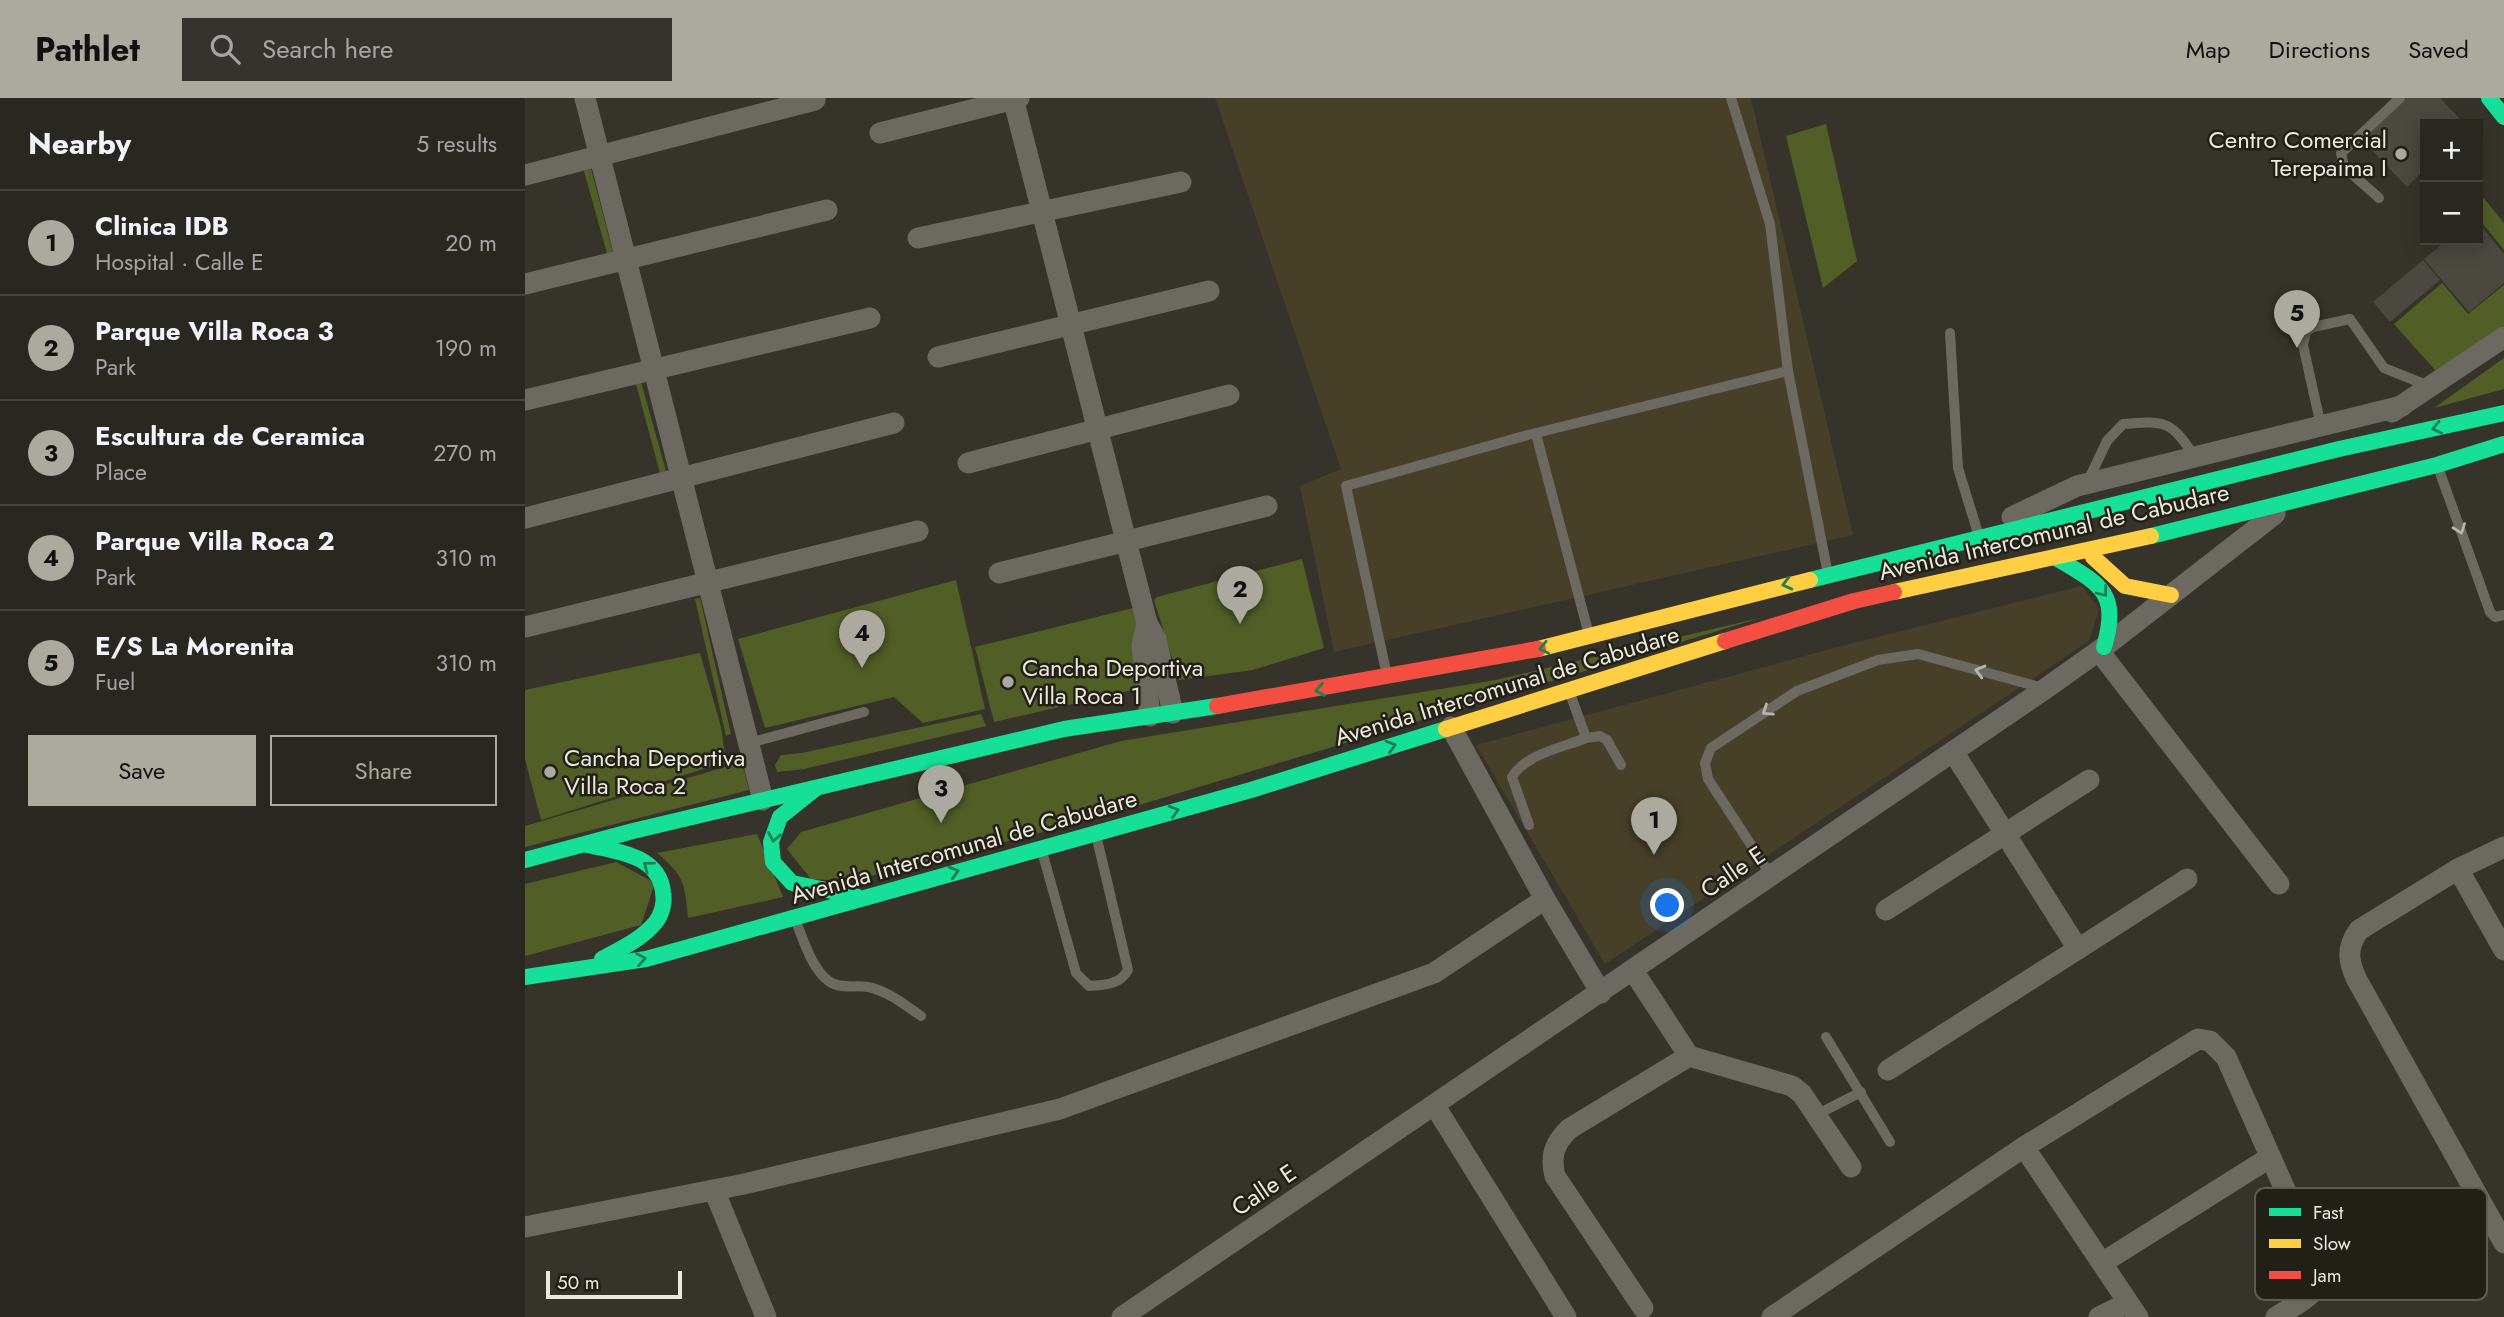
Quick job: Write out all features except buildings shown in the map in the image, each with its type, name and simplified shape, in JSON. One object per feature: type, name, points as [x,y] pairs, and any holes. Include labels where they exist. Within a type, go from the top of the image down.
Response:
[{"type":"main road","points":[[2489,98],[2504,117]]},
{"type":"main road","name":"Avenida Intercomunal de Cabudare","points":[[525,860],[1064,729],[1388,677],[1546,648],[1977,537],[2339,449],[2504,413]]},
{"type":"main road","name":"Avenida Intercomunal de Cabudare","points":[[525,977],[646,959],[1251,790],[1854,601],[2056,558],[2503,447]]},
{"type":"main road","points":[[2087,550],[2125,586],[2151,594],[2171,595]]},
{"type":"main road","points":[[2056,558],[2101,586],[2111,603],[2113,621],[2102,649]]},
{"type":"main road","points":[[817,788],[780,817],[771,842],[773,862],[792,883],[864,898]]},
{"type":"main road","points":[[583,844],[632,855],[652,866],[664,887],[663,905],[658,919],[646,931],[592,965]]},
{"type":"street","points":[[585,98],[763,800]]},
{"type":"street","points":[[880,133],[1015,99],[1128,541],[1146,623],[1156,639],[1173,713]]},
{"type":"street","points":[[525,175],[815,100]]},
{"type":"street","points":[[918,238],[1181,182]]},
{"type":"street","points":[[525,284],[827,210]]},
{"type":"street","points":[[938,357],[1209,291]]},
{"type":"street","points":[[525,400],[870,318]]},
{"type":"street","points":[[2339,449],[2504,337]]},
{"type":"street","points":[[968,463],[1229,395]]},
{"type":"street","points":[[1977,537],[2040,501],[2086,484],[2402,406]]},
{"type":"street","points":[[525,518],[894,423]]},
{"type":"street","name":"Calle E","points":[[1122,1317],[1954,753],[2102,649],[2292,500]]},
{"type":"street","points":[[999,573],[1267,506]]},
{"type":"street","points":[[525,627],[918,531]]},
{"type":"street","points":[[1146,623],[1142,645],[1150,716]]},
{"type":"street","points":[[2102,649],[2279,884]]},
{"type":"street","points":[[1451,727],[1545,899],[1601,993]]},
{"type":"street","points":[[1954,753],[2078,948]]},
{"type":"street","points":[[1887,911],[2089,780]]},
{"type":"street","points":[[2474,1188],[2357,980],[2349,955],[2351,941],[2359,930],[2458,869],[2504,847]]},
{"type":"street","points":[[2458,869],[2504,950]]},
{"type":"street","points":[[1888,1070],[2187,879]]},
{"type":"street","points":[[525,1227],[714,1190],[1060,1109],[1434,973],[1545,899]]},
{"type":"street","points":[[1634,972],[1689,1056],[1792,1086],[1816,1115],[1850,1167]]},
{"type":"street","points":[[1772,1317],[2024,1147],[2198,1040],[2210,1041],[2226,1057],[2282,1188]]},
{"type":"street","points":[[1643,1308],[1555,1176],[1551,1160],[1557,1142],[1569,1129],[1689,1056]]},
{"type":"street","points":[[1435,1106],[1566,1317]]},
{"type":"street","points":[[2024,1147],[2133,1310],[2099,1317]]},
{"type":"street","points":[[2102,1263],[2269,1158]]},
{"type":"street","points":[[714,1190],[766,1317]]},
{"type":"street","points":[[2487,1212],[2504,1242]]},
{"type":"street","points":[[2276,1317],[2301,1300]]},
{"type":"lane","points":[[1731,98],[1770,224],[1788,371],[1828,574]]},
{"type":"lane","points":[[2379,198],[2344,167],[2341,153],[2400,98]]},
{"type":"lane","points":[[2321,426],[2302,338],[2313,327],[2350,319],[2384,368],[2430,387]]},
{"type":"lane","points":[[1950,333],[1958,468],[1977,537]]},
{"type":"lane","points":[[1388,677],[1346,486],[1536,434],[1788,371]]},
{"type":"lane","points":[[2086,484],[2107,441],[2123,424],[2166,423],[2177,430],[2195,457]]},
{"type":"lane","points":[[1536,434],[1589,637]]},
{"type":"lane","points":[[2437,465],[2490,612],[2495,617],[2504,615]]},
{"type":"lane","points":[[1772,877],[1708,779],[1705,763],[1711,748],[1797,691],[1878,660],[1918,654],[2045,689]]},
{"type":"lane","points":[[1569,690],[1586,738]]},
{"type":"lane","points":[[748,743],[864,712]]},
{"type":"lane","points":[[1529,825],[1512,777],[1519,766],[1586,738],[1600,736],[1607,740],[1621,765]]},
{"type":"lane","points":[[1041,848],[1076,973],[1089,986],[1110,985],[1128,971],[1095,833]]},
{"type":"lane","points":[[795,919],[810,956],[829,982],[844,986],[869,987],[899,1000],[921,1016]]},
{"type":"lane","points":[[1826,1037],[1890,1142]]},
{"type":"lane","points":[[1816,1115],[1861,1092]]},
{"type":"shaded area","points":[[1215,98],[1751,98],[1853,535],[1334,652],[1300,486],[1341,469]]},
{"type":"shaded area","points":[[2082,586],[2099,609],[2089,641],[1605,964],[1476,745],[1834,648]]},
{"type":"green space","points":[[1826,124],[1857,261],[1823,288],[1786,136]]},
{"type":"green space","points":[[591,169],[614,256],[608,257],[584,171]]},
{"type":"green space","points":[[2483,197],[2504,223],[2504,250],[2483,224]]},
{"type":"green space","points":[[2442,283],[2468,314],[2504,285],[2504,326],[2436,371],[2394,324]]},
{"type":"green space","points":[[2504,358],[2504,389],[2434,408]]},
{"type":"green space","points":[[641,382],[666,471],[660,473],[636,384]]},
{"type":"green space","points":[[1302,559],[1324,648],[1253,670],[1179,680],[1154,600],[1157,597]]},
{"type":"green space","points":[[956,580],[985,709],[923,723],[894,697],[765,728],[738,639]]},
{"type":"green space","points":[[700,598],[731,734],[726,736],[695,599]]},
{"type":"green space","points":[[1133,608],[1154,685],[994,722],[975,647]]},
{"type":"green space","points":[[1764,617],[1083,822],[851,881],[811,879],[787,849],[801,832],[1121,741],[1496,680]]},
{"type":"green space","points":[[700,653],[721,727],[726,762],[541,820],[525,759],[525,690]]},
{"type":"green space","points":[[981,714],[986,726],[804,769],[777,772],[775,765],[781,755],[802,753]]},
{"type":"green space","points":[[742,762],[749,790],[525,847],[525,826]]},
{"type":"green space","points":[[757,834],[783,897],[688,918],[686,897],[678,874],[657,853]]},
{"type":"green space","points":[[616,862],[655,883],[641,925],[525,956],[525,884]]},
{"type":"traffic: fast","points":[[2489,98],[2504,117]]},
{"type":"traffic: fast","points":[[1810,580],[2339,449],[2504,413]]},
{"type":"traffic: fast","points":[[2151,536],[2437,465],[2504,444]]},
{"type":"traffic: fast","points":[[2056,558],[2084,575],[2103,592],[2109,614],[2104,647]]},
{"type":"traffic: fast","points":[[525,860],[633,831],[1064,729],[1217,706]]},
{"type":"traffic: fast","points":[[525,977],[646,959],[1251,790],[1446,729]]},
{"type":"traffic: fast","points":[[815,789],[780,817],[771,842],[773,862],[792,883],[856,896]]},
{"type":"traffic: fast","points":[[587,845],[623,853],[645,862],[660,880],[664,896],[661,912],[650,929],[602,959]]},
{"type":"traffic: slow","points":[[1894,592],[2151,536]]},
{"type":"traffic: slow","points":[[2093,557],[2125,586],[2171,595]]},
{"type":"traffic: slow","points":[[1538,649],[1810,580]]},
{"type":"traffic: slow","points":[[1446,729],[1725,641]]},
{"type":"traffic: jam","points":[[1725,641],[1854,601],[1894,592]]},
{"type":"traffic: jam","points":[[1217,706],[1538,649]]},
{"type":"place","name":"Centro Comercial Terepaima I","points":[[2401,154]]},
{"type":"place","name":"E/S La Morenita","points":[[2297,348]]},
{"type":"place","name":"Parque Villa Roca 3","points":[[1240,624]]},
{"type":"place","name":"Parque Villa Roca 2","points":[[862,668]]},
{"type":"place","name":"Cancha Deportiva Villa Roca 1","points":[[1008,682]]},
{"type":"place","name":"Cancha Deportiva Villa Roca 2","points":[[550,772]]},
{"type":"place","name":"Escultura de Ceramica","points":[[941,823]]},
{"type":"place","name":"Clinica IDB","points":[[1654,855]]}]
